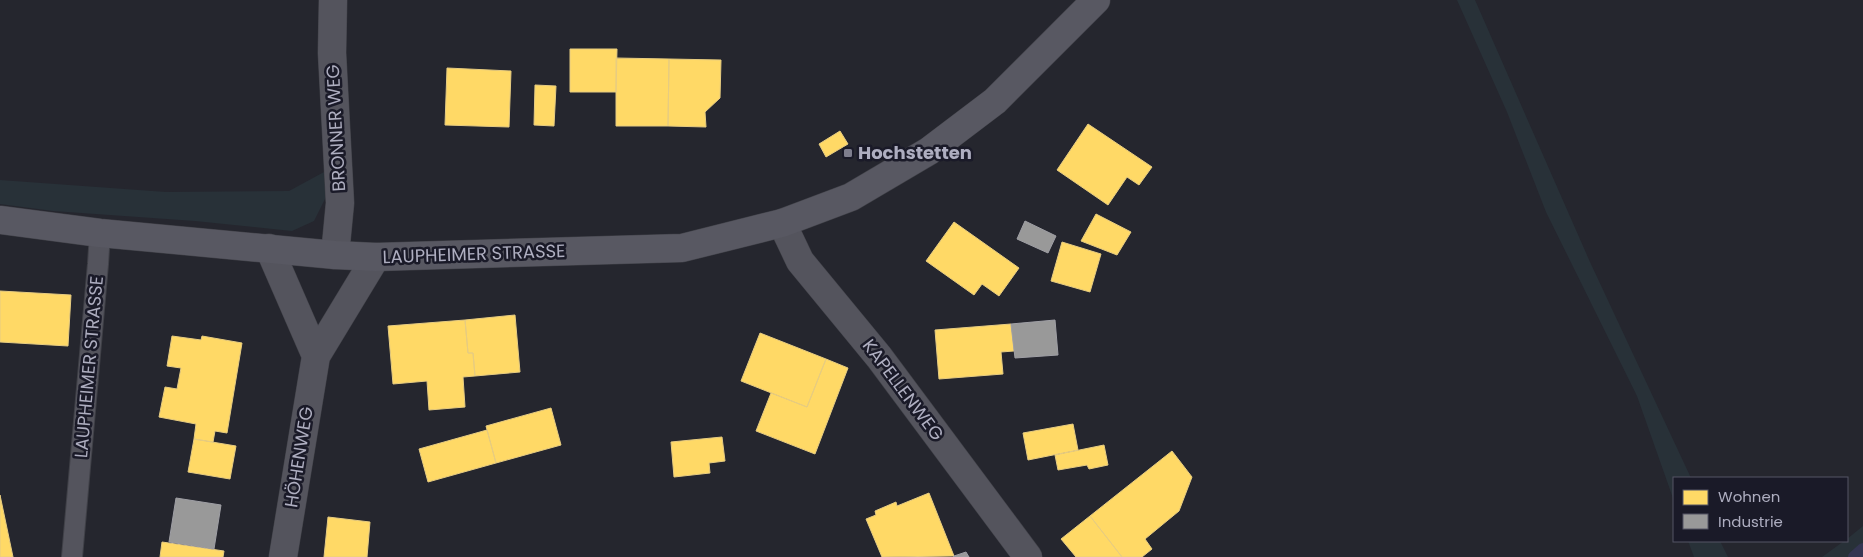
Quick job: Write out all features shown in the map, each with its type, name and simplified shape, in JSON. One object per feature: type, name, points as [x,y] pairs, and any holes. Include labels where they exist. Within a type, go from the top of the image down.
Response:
[{"type":"street","name":"BRONNER WEG","points":[[333,0],[332,53],[340,203],[335,255]]},
{"type":"street","name":"LAUPHEIMER STRASSE","points":[[100,233],[335,255],[376,257],[682,248],[782,223],[851,196],[929,151],[996,100],[1096,0]]},
{"type":"street","points":[[0,220],[100,233]]},
{"type":"street","name":"KAPELLENWEG","points":[[782,223],[800,261],[880,356],[1028,557]]},
{"type":"street","points":[[269,248],[316,356]]},
{"type":"street","name":"HÖHENWEG","points":[[283,557],[316,356],[376,257]]},
{"type":"lane","name":"LAUPHEIMER STRASSE","points":[[72,557],[100,233]]},
{"type":"shaded area","points":[[1457,0],[1475,0],[1590,262],[1691,477],[1673,477],[1673,498],[1637,396],[1546,212],[1507,112]]},
{"type":"shaded area","points":[[324,172],[326,197],[314,221],[292,231],[195,221],[53,211],[0,204],[0,180],[166,192],[289,191]]},
{"type":"shaded area","points":[[1863,526],[1863,557],[1822,557],[1843,542],[1848,542],[1848,538]]},
{"type":"shaded area","points":[[1688,542],[1720,542],[1728,557],[1694,557]]},
{"type":"building: Wohnen","points":[[570,49],[617,49],[616,92],[570,92]]},
{"type":"building: Wohnen","points":[[616,58],[669,59],[668,126],[616,126]]},
{"type":"building: Wohnen","points":[[669,59],[721,60],[720,98],[705,112],[706,127],[668,126]]},
{"type":"building: Wohnen","points":[[447,68],[511,71],[509,127],[445,125]]},
{"type":"building: Wohnen","points":[[535,85],[556,86],[554,126],[534,125]]},
{"type":"building: Wohnen","points":[[1088,124],[1152,167],[1139,185],[1127,177],[1108,205],[1057,170]]},
{"type":"building: Wohnen","points":[[840,131],[848,144],[826,157],[819,144]]},
{"type":"building: Wohnen","points":[[1096,214],[1131,232],[1117,255],[1081,241]]},
{"type":"building: Wohnen","points":[[954,222],[1019,268],[999,296],[982,284],[974,295],[926,261]]},
{"type":"building: Wohnen","points":[[1062,242],[1101,254],[1090,292],[1051,281]]},
{"type":"building: Wohnen","points":[[0,291],[71,295],[68,346],[0,342]]},
{"type":"building: Wohnen","points":[[515,315],[520,372],[475,376],[473,353],[468,353],[465,320]]},
{"type":"building: Wohnen","points":[[465,320],[468,353],[473,353],[475,376],[463,377],[465,407],[429,410],[427,381],[393,384],[388,326]]},
{"type":"building: Wohnen","points":[[1011,324],[1014,351],[1001,352],[1003,374],[939,379],[935,330]]},
{"type":"building: Wohnen","points":[[760,333],[826,359],[807,407],[741,381]]},
{"type":"building: Wohnen","points":[[172,336],[201,340],[202,336],[242,343],[227,433],[215,431],[213,442],[194,439],[196,424],[159,417],[165,387],[177,389],[181,368],[167,366]]},
{"type":"building: Wohnen","points":[[826,359],[848,368],[815,454],[756,431],[771,393],[807,407]]},
{"type":"building: Wohnen","points":[[551,408],[561,445],[496,463],[486,426]]},
{"type":"building: Wohnen","points":[[1073,424],[1078,450],[1028,460],[1023,433]]},
{"type":"building: Wohnen","points":[[487,430],[496,463],[428,482],[419,449]]},
{"type":"building: Wohnen","points":[[722,437],[725,461],[709,463],[710,473],[674,477],[671,442]]},
{"type":"building: Wohnen","points":[[194,439],[236,446],[230,479],[188,472]]},
{"type":"building: Wohnen","points":[[1104,445],[1108,465],[1089,469],[1087,465],[1058,470],[1055,455]]},
{"type":"building: Wohnen","points":[[1172,451],[1192,477],[1179,511],[1145,539],[1152,549],[1142,557],[1122,557],[1090,516]]},
{"type":"building: Wohnen","points":[[929,493],[954,556],[882,557],[866,519],[876,515],[875,511],[896,502],[897,506]]},
{"type":"building: Wohnen","points":[[0,495],[13,557],[0,557]]},
{"type":"building: Wohnen","points":[[1090,516],[1122,557],[1076,557],[1061,539]]},
{"type":"building: Wohnen","points":[[328,517],[370,522],[367,557],[324,557]]},
{"type":"building: Wohnen","points":[[162,542],[224,551],[223,557],[160,557]]},
{"type":"building: Industrie","points":[[1025,221],[1056,236],[1048,253],[1017,239]]},
{"type":"building: Industrie","points":[[1055,320],[1058,355],[1015,358],[1011,324]]},
{"type":"building: Industrie","points":[[176,498],[221,505],[214,549],[169,542]]},
{"type":"building: Industrie","points":[[966,552],[969,557],[953,557],[954,556]]},
{"type":"waterway","points":[[1854,557],[1863,549]]},
{"type":"place","name":"Hochstetten","points":[[848,153]]}]
